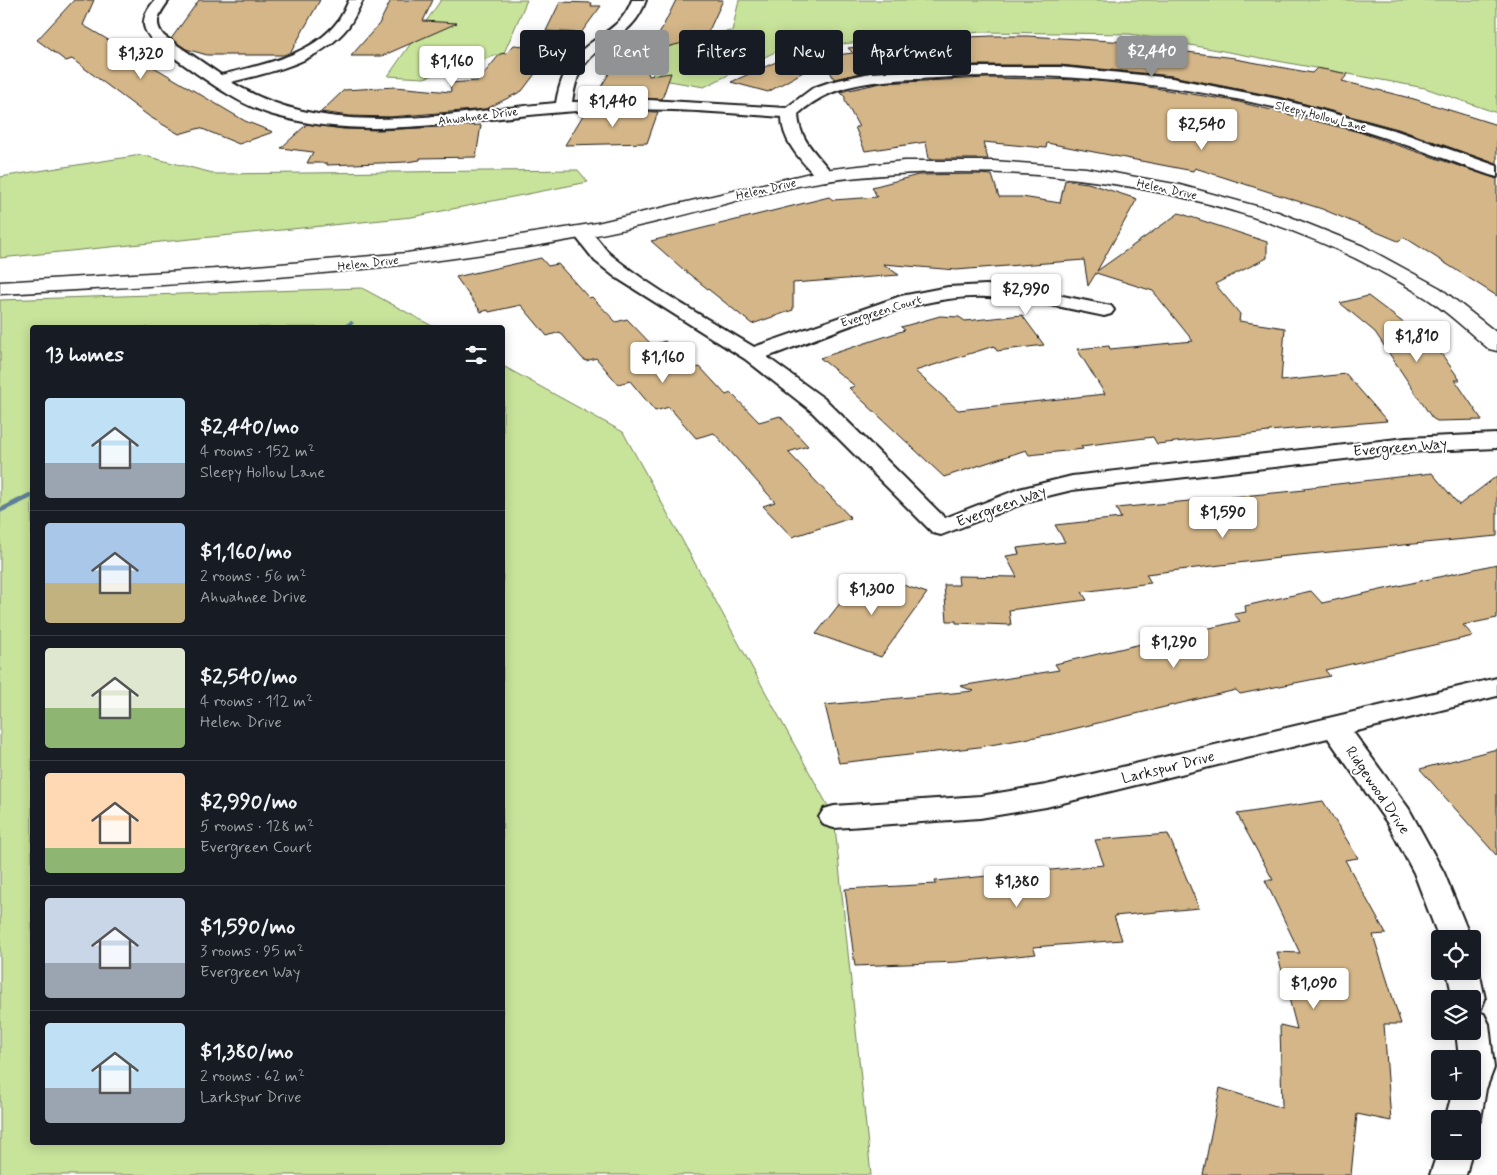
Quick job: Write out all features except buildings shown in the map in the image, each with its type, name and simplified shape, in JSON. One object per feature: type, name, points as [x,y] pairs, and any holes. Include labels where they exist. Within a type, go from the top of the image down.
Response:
[{"type":"street","name":"Ahwahnee Drive","points":[[162,0],[150,18],[149,27],[165,46],[254,101],[275,110],[301,117],[370,124],[412,123],[563,107],[645,104],[790,113]]},
{"type":"street","points":[[221,80],[272,66],[298,56],[320,44],[334,34],[343,24],[356,0]]},
{"type":"street","points":[[563,107],[567,82],[582,58],[630,20],[639,0]]},
{"type":"street","name":"Sleepy Hollow Lane","points":[[790,113],[803,100],[822,89],[848,81],[878,77],[983,71],[1060,72],[1102,75],[1199,88],[1306,111],[1418,143],[1497,172]]},
{"type":"street","points":[[790,113],[789,125],[793,137],[825,176]]},
{"type":"street","name":"Helen Drive","points":[[0,288],[334,266],[460,252],[581,232],[825,176],[876,169],[985,166],[1091,174],[1145,183],[1247,208],[1290,223],[1374,259],[1442,300],[1493,336]]},
{"type":"street","name":"Evergreen Way","points":[[581,232],[602,257],[622,273],[752,354],[818,406],[941,528],[1027,494],[1072,483],[1406,445],[1497,441]]},
{"type":"street","name":"Evergreen Court","points":[[752,354],[908,300],[948,293],[986,291],[1024,294],[1104,310]]},
{"type":"street","name":"Larkspur Drive","points":[[834,817],[971,808],[1046,796],[1497,687]]},
{"type":"street","name":"Ridgewood Drive","points":[[1334,726],[1399,818],[1430,873],[1452,930]]},
{"type":"street","points":[[1448,1175],[1452,1160]]},
{"type":"green space","points":[[441,0],[527,0],[504,53],[424,78],[388,76]]},
{"type":"green space","points":[[739,0],[1497,0],[1497,113],[1425,88],[1130,34],[971,33],[971,30],[853,30],[853,43],[843,44],[843,30],[775,30],[775,52],[765,57],[765,30],[732,30]]},
{"type":"green space","points":[[679,36],[679,75],[728,75],[704,87],[652,78],[653,75],[669,75],[669,37]]},
{"type":"green space","points":[[141,155],[217,174],[578,170],[588,182],[412,217],[0,258],[0,177]]},
{"type":"green space","points":[[362,288],[430,325],[30,325],[30,1145],[505,1145],[505,367],[623,432],[834,817],[871,1175],[0,1175],[0,300]]},
{"type":"waterway","points":[[347,325],[351,323]]},
{"type":"waterway","points":[[0,511],[30,496]]}]
